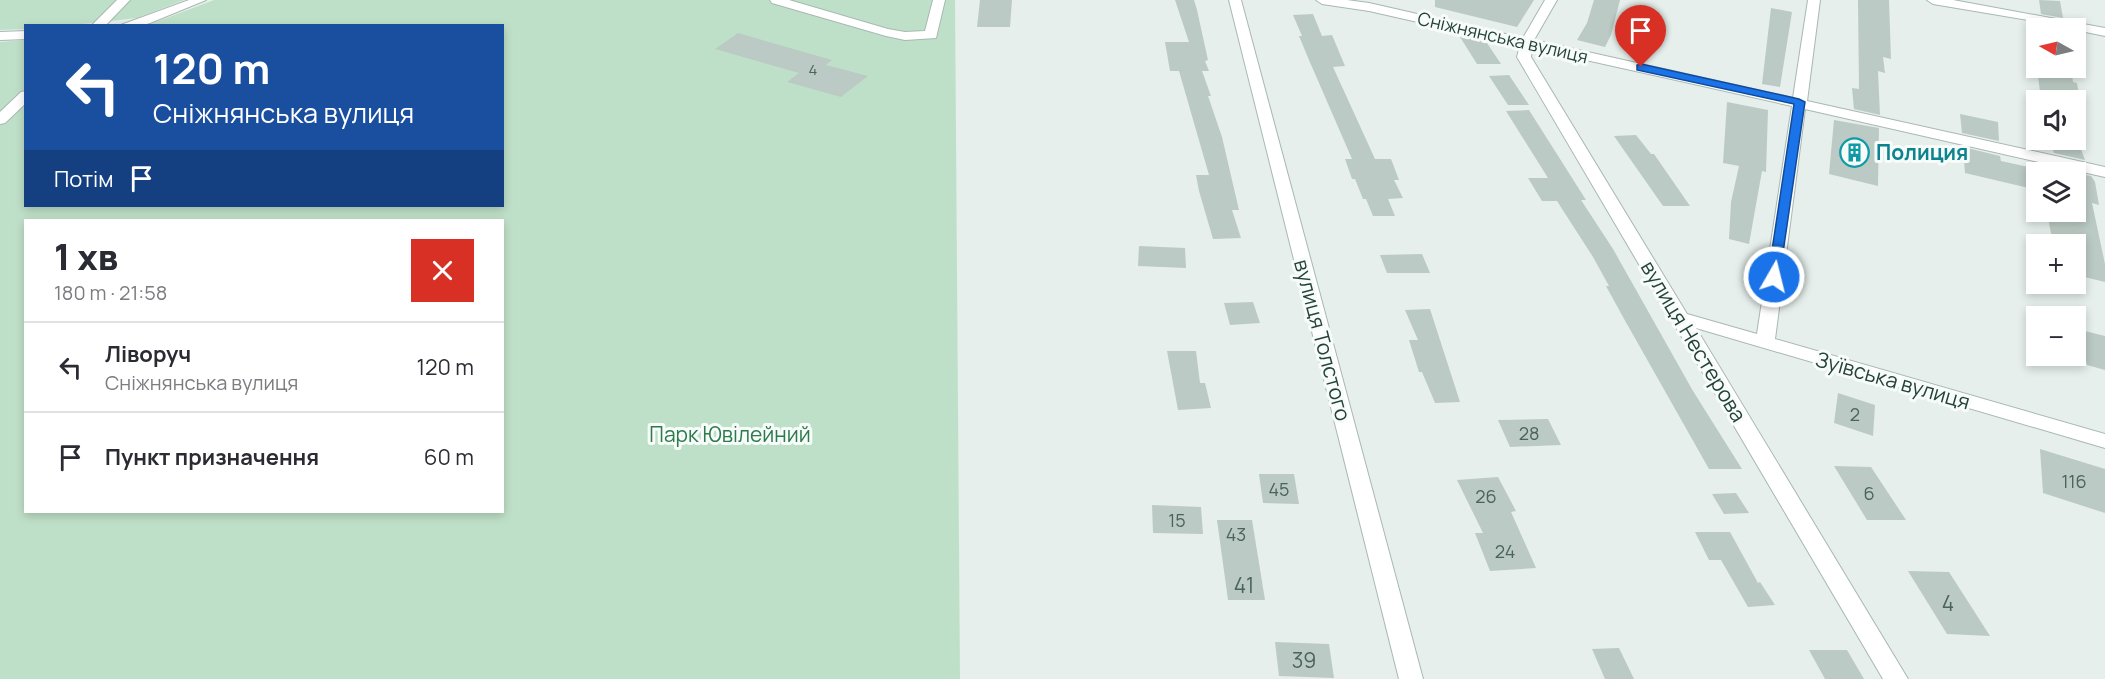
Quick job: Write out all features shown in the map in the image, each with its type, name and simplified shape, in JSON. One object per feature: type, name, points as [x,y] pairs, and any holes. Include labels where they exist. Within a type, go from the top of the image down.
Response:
[{"type":"street","points":[[99,24],[124,0]]},
{"type":"street","points":[[131,24],[200,0]]},
{"type":"street","points":[[776,0],[905,36],[931,34],[939,0]]},
{"type":"street","name":"вулиця Толстого","points":[[1234,0],[1411,679]]},
{"type":"street","name":"Сніжнянська вулиця","points":[[1322,0],[1385,5],[1527,42],[2105,172]]},
{"type":"street","points":[[1527,42],[1551,0]]},
{"type":"street","points":[[1765,343],[1814,0]]},
{"type":"street","points":[[1933,0],[2105,32]]},
{"type":"street","points":[[0,36],[24,35]]},
{"type":"street","name":"вулиця Нестерова","points":[[1527,42],[1524,57],[1896,679]]},
{"type":"street","points":[[0,120],[24,97]]},
{"type":"street","name":"Зуївська вулиця","points":[[1681,318],[2105,441]]},
{"type":"green space","points":[[0,0],[184,0],[137,18],[83,24],[24,24],[24,29],[0,30]]},
{"type":"green space","name":"Парк Ювілейний","points":[[214,0],[955,0],[960,679],[0,679],[0,42],[24,40],[24,207],[504,207],[504,24],[151,24]]},
{"type":"building","points":[[980,0],[1012,0],[1010,27],[977,27]]},
{"type":"building","points":[[1175,0],[1194,0],[1197,10],[1208,60],[1205,61],[1209,71],[1202,71],[1222,137],[1239,210],[1232,210],[1241,238],[1213,239],[1199,191],[1196,175],[1209,175],[1179,71],[1170,71],[1165,42],[1189,42]]},
{"type":"building","points":[[1435,0],[1534,0],[1517,27],[1435,7]]},
{"type":"building","points":[[1594,0],[1620,0],[1611,35],[1605,47],[1577,40],[1587,23]]},
{"type":"building","points":[[1858,0],[1889,0],[1891,59],[1883,57],[1885,73],[1878,71],[1880,115],[1854,109],[1852,88],[1859,89]]},
{"type":"building","points":[[2039,0],[2060,1],[2063,18],[2041,14]]},
{"type":"building","points":[[1771,8],[1792,12],[1780,87],[1762,84]]},
{"type":"building","points":[[1313,14],[1322,36],[1332,35],[1345,66],[1333,67],[1375,159],[1391,159],[1399,180],[1394,180],[1403,198],[1388,199],[1395,216],[1373,216],[1355,179],[1352,179],[1345,159],[1352,159],[1299,36],[1302,36],[1293,15]]},
{"type":"building","points":[[738,33],[832,60],[826,65],[868,76],[841,97],[787,82],[799,73],[715,49]]},
{"type":"building","points":[[1460,37],[1485,40],[1501,64],[1477,64]]},
{"type":"building","points":[[1509,75],[1529,105],[1508,105],[1489,76]]},
{"type":"building","points":[[2038,78],[2072,78],[2073,82],[2077,83],[2078,90],[2040,90]]},
{"type":"building","points":[[1727,102],[1768,110],[1766,172],[1762,171],[1749,244],[1729,239],[1731,202],[1739,166],[1723,163]]},
{"type":"building","points":[[1529,110],[1586,200],[1581,200],[1613,249],[1693,391],[1742,469],[1709,469],[1606,286],[1609,286],[1593,257],[1557,201],[1542,201],[1528,178],[1548,178],[1506,111]]},
{"type":"building","points":[[1960,114],[1998,122],[1999,141],[1962,133]]},
{"type":"building","name":"Полиция","points":[[1834,120],[1879,128],[1878,186],[1829,174]]},
{"type":"building","points":[[1636,135],[1651,154],[1654,154],[1690,206],[1663,206],[1614,136]]},
{"type":"building","points":[[1963,147],[2000,156],[2001,161],[2026,167],[2026,187],[1965,173]]},
{"type":"building","points":[[2053,150],[2081,150],[2085,160],[2054,153]]},
{"type":"building","points":[[2086,175],[2091,176],[2095,182],[2099,205],[2092,203],[2105,264],[2105,282],[2086,277],[2086,234],[2051,234],[2049,222],[2086,222]]},
{"type":"building","points":[[1139,246],[1185,248],[1186,268],[1138,266]]},
{"type":"building","points":[[1422,254],[1430,273],[1387,273],[1380,255]]},
{"type":"building","points":[[1253,302],[1260,323],[1230,325],[1224,303]]},
{"type":"building","points":[[1430,309],[1460,402],[1435,403],[1422,372],[1419,372],[1409,340],[1418,340],[1405,310]]},
{"type":"building","points":[[2086,331],[2105,336],[2105,370],[2087,365]]},
{"type":"building","points":[[1167,351],[1196,351],[1200,383],[1205,383],[1211,408],[1178,410]]},
{"type":"building","points":[[1838,393],[1875,405],[1873,436],[1834,423]]},
{"type":"building","points":[[1548,419],[1561,445],[1510,447],[1498,420]]},
{"type":"building","points":[[2040,449],[2105,469],[2105,513],[2043,493]]},
{"type":"building","points":[[1834,466],[1871,467],[1906,520],[1867,520]]},
{"type":"building","points":[[1259,474],[1294,474],[1299,504],[1263,503]]},
{"type":"building","points":[[1498,477],[1516,511],[1511,512],[1536,568],[1490,571],[1475,533],[1483,533],[1457,480]]},
{"type":"building","points":[[1736,493],[1749,513],[1724,514],[1712,494]]},
{"type":"building","points":[[1152,505],[1201,507],[1203,534],[1153,533]]},
{"type":"building","points":[[1217,520],[1252,520],[1265,600],[1228,600]]},
{"type":"building","points":[[1695,532],[1730,532],[1758,583],[1760,582],[1775,605],[1748,607],[1721,560],[1709,560]]},
{"type":"building","points":[[1908,571],[1949,572],[1990,636],[1947,634]]},
{"type":"building","points":[[1275,642],[1329,644],[1334,678],[1279,676]]},
{"type":"building","points":[[1619,648],[1634,679],[1605,679],[1592,649]]},
{"type":"building","points":[[1809,650],[1847,650],[1864,679],[1825,679]]},
{"type":"place","name":"Полиция","points":[[1855,152]]},
{"type":"route","points":[[1641,67],[1799,102],[1774,277]]}]
